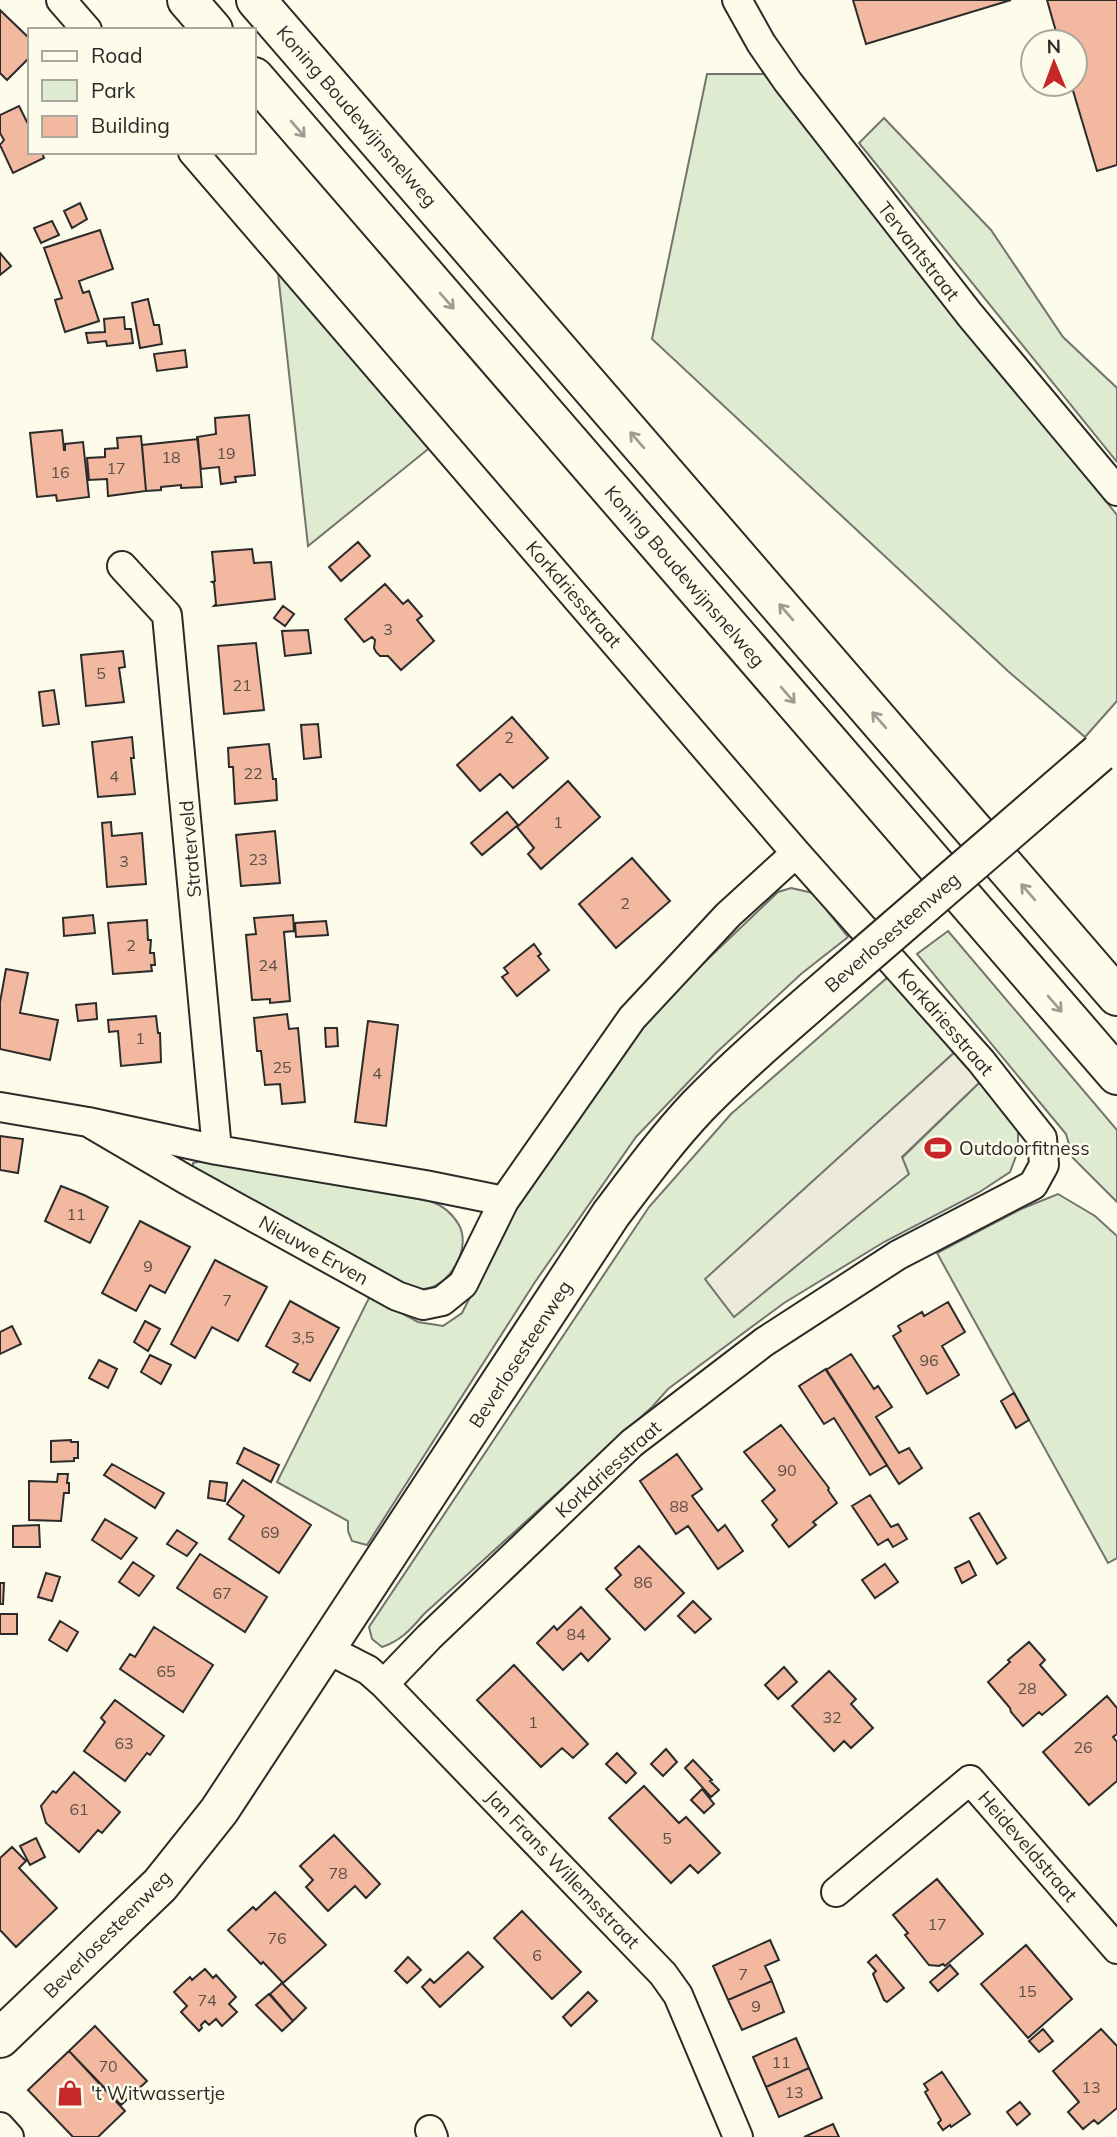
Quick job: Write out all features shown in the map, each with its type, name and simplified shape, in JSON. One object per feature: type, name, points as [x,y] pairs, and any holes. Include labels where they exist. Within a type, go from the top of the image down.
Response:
[{"type":"main road","points":[[187,0],[211,28]]},
{"type":"main road","name":"Koning Boudewijnsnelweg","points":[[256,0],[1117,996]]},
{"type":"main road","name":"Koning Boudewijnsnelweg","points":[[256,79],[1117,1075]]},
{"type":"main road","name":"Beverlosesteenweg","points":[[0,2038],[160,1885],[219,1811],[611,1214],[648,1164],[698,1107],[750,1055],[1108,746]]},
{"type":"street","points":[[61,0],[85,28]]},
{"type":"street","name":"Tervantstraat","points":[[737,0],[761,43],[796,93],[970,316],[1117,491]]},
{"type":"street","name":"Korkdriesstraat","points":[[194,154],[796,852],[989,1071],[1042,1138],[1044,1165],[1033,1185],[898,1255],[764,1342],[632,1443],[429,1637],[384,1684]]},
{"type":"street","name":"Straterveld","points":[[122,566],[167,615],[217,1150]]},
{"type":"street","name":"Nieuwe Erven","points":[[88,1122],[185,1179],[385,1289],[422,1305],[442,1301],[463,1284],[503,1201],[632,1018],[727,915],[796,852]]},
{"type":"street","name":"Nieuwe Erven","points":[[0,1107],[88,1122],[217,1150],[503,1201]]},
{"type":"street","name":"Jan Frans Willemsstraat","points":[[327,1649],[368,1670],[384,1684],[663,1974],[678,1995],[738,2137]]},
{"type":"street","name":"Heideveldstraat","points":[[836,1892],[970,1780],[1117,1949]]},
{"type":"street","points":[[0,2127],[9,2137]]},
{"type":"green space","points":[[707,74],[764,74],[1117,515],[1117,701],[1085,737],[1009,672],[652,339]]},
{"type":"green space","points":[[884,118],[991,230],[1063,337],[1117,388],[1117,462],[859,143]]},
{"type":"green space","points":[[278,273],[432,446],[308,546]]},
{"type":"green space","points":[[791,888],[813,893],[848,937],[801,974],[716,1053],[636,1137],[535,1282],[367,1545],[352,1541],[348,1521],[277,1482],[370,1296],[418,1322],[443,1326],[462,1313],[521,1197],[641,1023],[778,892]]},
{"type":"green space","points":[[948,931],[1117,1130],[1117,1202],[1073,1158],[1066,1134],[917,954]]},
{"type":"green space","points":[[888,977],[956,1051],[706,1280],[902,1158],[981,1081],[1011,1113],[1018,1130],[1018,1151],[1010,1172],[978,1193],[884,1242],[784,1303],[668,1389],[652,1407],[405,1634],[382,1647],[372,1639],[369,1627],[649,1207],[731,1114]]},
{"type":"green space","points":[[201,1161],[430,1201],[446,1210],[459,1225],[463,1243],[461,1253],[452,1271],[437,1284],[422,1289],[401,1285],[193,1168],[193,1163]]},
{"type":"green space","points":[[1058,1194],[1095,1216],[1117,1236],[1117,1558],[1108,1563],[937,1253],[1021,1209]]},
{"type":"shaded area","points":[[956,1051],[981,1081],[902,1157],[909,1174],[734,1317],[705,1279]]},
{"type":"building","points":[[853,0],[1011,0],[866,44]]},
{"type":"building","points":[[1047,0],[1117,0],[1117,165],[1097,171],[1075,98],[1089,98],[1089,28],[1055,28]]},
{"type":"building","points":[[0,10],[28,37],[28,59],[7,80],[0,73]]},
{"type":"building","points":[[19,106],[28,124],[28,154],[43,154],[44,158],[13,173],[0,145],[4,140],[0,133],[0,115]]},
{"type":"building","points":[[80,203],[87,219],[72,228],[64,211]]},
{"type":"building","points":[[52,221],[59,235],[41,243],[34,228]]},
{"type":"building","points":[[100,230],[113,269],[79,281],[83,293],[89,291],[99,321],[65,332],[55,300],[62,298],[44,248]]},
{"type":"building","points":[[0,253],[11,266],[0,275]]},
{"type":"building","points":[[148,299],[154,325],[159,325],[162,344],[140,348],[132,303]]},
{"type":"building","points":[[124,317],[125,329],[131,329],[133,343],[107,346],[106,341],[88,343],[86,333],[105,332],[104,319]]},
{"type":"building","points":[[185,350],[187,367],[157,371],[154,354]]},
{"type":"building","points":[[249,415],[255,475],[235,477],[236,482],[221,484],[219,467],[201,469],[197,437],[216,434],[215,418]]},
{"type":"building","points":[[62,430],[64,450],[65,444],[83,442],[89,497],[57,501],[56,495],[37,497],[30,433]]},
{"type":"building","points":[[141,436],[146,491],[108,496],[107,479],[89,480],[87,458],[105,457],[105,449],[118,448],[117,438]]},
{"type":"building","points":[[198,439],[202,487],[181,488],[181,485],[146,491],[142,445]]},
{"type":"building","points":[[358,542],[370,556],[341,581],[329,567]]},
{"type":"building","points":[[252,549],[254,563],[271,562],[275,599],[214,606],[212,552]]},
{"type":"building","points":[[385,584],[403,604],[408,600],[422,616],[417,620],[434,641],[401,670],[388,656],[380,656],[376,652],[375,640],[372,637],[364,642],[345,619]]},
{"type":"building","points":[[283,606],[294,614],[285,626],[274,618]]},
{"type":"building","points":[[308,630],[311,653],[285,656],[282,631]]},
{"type":"building","points":[[256,643],[264,710],[224,714],[218,646]]},
{"type":"building","points":[[123,651],[125,667],[119,668],[124,702],[86,706],[81,655]]},
{"type":"building","points":[[54,690],[59,724],[43,726],[39,692]]},
{"type":"building","points":[[512,717],[548,758],[513,788],[500,774],[480,791],[457,765]]},
{"type":"building","points":[[318,724],[321,757],[304,759],[301,725]]},
{"type":"building","points":[[132,737],[134,758],[131,758],[135,794],[98,797],[92,742]]},
{"type":"building","points":[[269,744],[277,800],[235,804],[233,767],[229,767],[228,748]]},
{"type":"building","points":[[568,781],[600,817],[541,869],[528,854],[534,848],[517,827]]},
{"type":"building","points":[[507,812],[518,825],[482,855],[471,843]]},
{"type":"building","points":[[111,822],[112,836],[142,833],[146,884],[107,887],[102,823]]},
{"type":"building","points":[[275,831],[280,883],[241,886],[236,835]]},
{"type":"building","points":[[632,858],[670,901],[616,948],[579,904]]},
{"type":"building","points":[[93,915],[95,933],[64,936],[63,918]]},
{"type":"building","points":[[293,915],[294,931],[284,932],[290,1001],[270,1003],[270,999],[252,1000],[246,935],[256,934],[254,918]]},
{"type":"building","points":[[147,920],[148,940],[151,940],[150,953],[154,953],[155,965],[151,965],[152,971],[113,974],[108,923]]},
{"type":"building","points":[[326,921],[328,935],[296,937],[295,923]]},
{"type":"building","points":[[534,944],[541,954],[538,956],[549,970],[517,996],[502,977],[508,973],[504,968]]},
{"type":"building","points":[[6,969],[28,973],[20,1013],[58,1020],[50,1060],[0,1049],[0,1002]]},
{"type":"building","points":[[96,1003],[97,1019],[78,1021],[76,1005]]},
{"type":"building","points":[[287,1014],[289,1029],[298,1028],[305,1102],[282,1104],[280,1084],[265,1085],[261,1051],[257,1051],[254,1018]]},
{"type":"building","points":[[156,1016],[160,1033],[161,1062],[121,1066],[118,1031],[109,1032],[108,1020]]},
{"type":"building","points":[[368,1021],[398,1025],[386,1126],[355,1122]]},
{"type":"building","points":[[325,1028],[337,1028],[338,1046],[326,1047]]},
{"type":"building","points":[[0,1136],[23,1139],[18,1173],[0,1170]]},
{"type":"building","points":[[61,1186],[108,1207],[90,1243],[45,1221]]},
{"type":"building","points":[[140,1221],[190,1247],[165,1293],[150,1285],[136,1311],[102,1293]]},
{"type":"building","points":[[215,1260],[267,1287],[238,1341],[212,1327],[195,1358],[171,1344]]},
{"type":"building","points":[[290,1301],[339,1328],[310,1381],[293,1372],[298,1364],[266,1346]]},
{"type":"building","points":[[948,1302],[965,1332],[942,1346],[959,1375],[927,1394],[893,1336],[901,1331],[898,1326],[922,1312],[924,1316]]},
{"type":"building","points":[[145,1321],[160,1329],[148,1351],[134,1342]]},
{"type":"building","points":[[12,1326],[21,1344],[0,1354],[0,1332]]},
{"type":"building","points":[[851,1354],[874,1389],[878,1386],[892,1407],[876,1417],[899,1453],[909,1448],[922,1468],[899,1484],[826,1370]]},
{"type":"building","points":[[150,1355],[171,1365],[161,1384],[141,1372]]},
{"type":"building","points":[[99,1360],[117,1369],[108,1388],[89,1378]]},
{"type":"building","points":[[826,1369],[887,1465],[870,1475],[834,1418],[824,1424],[799,1386]]},
{"type":"building","points":[[1014,1393],[1029,1420],[1016,1428],[1001,1401]]},
{"type":"building","points":[[781,1425],[829,1488],[837,1503],[813,1522],[816,1525],[789,1547],[772,1525],[777,1520],[762,1501],[775,1490],[744,1452]]},
{"type":"building","points":[[51,1441],[78,1442],[78,1458],[74,1458],[74,1461],[51,1462]]},
{"type":"building","points":[[244,1448],[279,1465],[271,1482],[237,1463]]},
{"type":"building","points":[[677,1454],[702,1489],[692,1496],[718,1531],[725,1525],[743,1551],[718,1569],[688,1526],[676,1534],[640,1481]]},
{"type":"building","points":[[112,1464],[164,1493],[155,1508],[104,1475]]},
{"type":"building","points":[[58,1474],[68,1474],[69,1483],[69,1493],[64,1493],[61,1521],[29,1520],[29,1481],[57,1482]]},
{"type":"building","points":[[243,1480],[311,1525],[279,1573],[229,1539],[244,1516],[227,1504]]},
{"type":"building","points":[[210,1481],[227,1483],[225,1501],[208,1498]]},
{"type":"building","points":[[870,1495],[891,1527],[898,1524],[907,1539],[893,1547],[888,1539],[878,1545],[852,1506]]},
{"type":"building","points":[[979,1513],[1006,1558],[997,1564],[970,1518]]},
{"type":"building","points":[[105,1519],[137,1538],[121,1559],[92,1540]]},
{"type":"building","points":[[39,1525],[40,1547],[13,1547],[13,1526]]},
{"type":"building","points":[[177,1530],[197,1543],[187,1556],[167,1544]]},
{"type":"building","points":[[639,1546],[684,1593],[645,1630],[606,1589],[621,1575],[615,1568]]},
{"type":"building","points":[[200,1554],[267,1597],[245,1632],[177,1588]]},
{"type":"building","points":[[969,1561],[976,1575],[962,1583],[955,1568]]},
{"type":"building","points":[[133,1562],[154,1576],[139,1596],[119,1582]]},
{"type":"building","points":[[885,1564],[898,1582],[875,1598],[862,1580]]},
{"type":"building","points":[[46,1573],[60,1577],[52,1601],[38,1597]]},
{"type":"building","points":[[0,1583],[4,1583],[3,1604],[0,1604]]},
{"type":"building","points":[[693,1601],[711,1619],[695,1633],[678,1616]]},
{"type":"building","points":[[581,1607],[610,1639],[588,1661],[581,1653],[563,1670],[537,1643],[554,1626],[557,1630]]},
{"type":"building","points":[[0,1614],[17,1614],[17,1634],[0,1634]]},
{"type":"building","points":[[60,1621],[78,1632],[67,1651],[49,1640]]},
{"type":"building","points":[[154,1627],[213,1665],[183,1712],[120,1669],[130,1654],[135,1657]]},
{"type":"building","points":[[1029,1642],[1045,1660],[1040,1665],[1066,1695],[1042,1715],[1039,1712],[1023,1726],[988,1682]]},
{"type":"building","points":[[514,1665],[588,1744],[573,1758],[562,1748],[541,1767],[477,1700]]},
{"type":"building","points":[[784,1667],[797,1682],[778,1699],[765,1685]]},
{"type":"building","points":[[829,1671],[856,1699],[851,1704],[873,1728],[851,1748],[844,1741],[834,1751],[792,1706]]},
{"type":"building","points":[[1107,1696],[1117,1708],[1117,1734],[1113,1737],[1117,1742],[1117,1781],[1089,1805],[1043,1752]]},
{"type":"building","points":[[115,1700],[164,1736],[125,1781],[84,1751],[105,1722],[101,1718]]},
{"type":"building","points":[[666,1749],[677,1762],[663,1776],[651,1764]]},
{"type":"building","points":[[617,1753],[636,1773],[626,1783],[606,1764]]},
{"type":"building","points":[[693,1760],[719,1790],[711,1797],[685,1768]]},
{"type":"building","points":[[74,1772],[120,1812],[102,1833],[98,1830],[79,1852],[46,1823],[41,1806]]},
{"type":"building","points":[[644,1786],[679,1823],[686,1817],[720,1853],[698,1873],[690,1865],[671,1883],[609,1818]]},
{"type":"building","points":[[702,1789],[714,1804],[704,1813],[691,1800]]},
{"type":"building","points":[[334,1835],[380,1884],[366,1898],[355,1886],[328,1911],[306,1887],[313,1880],[300,1866]]},
{"type":"building","points":[[36,1838],[45,1857],[30,1865],[20,1846]]},
{"type":"building","points":[[12,1847],[26,1861],[19,1868],[57,1908],[16,1947],[0,1930],[0,1858]]},
{"type":"building","points":[[937,1879],[983,1934],[945,1966],[929,1965],[893,1915]]},
{"type":"building","points":[[275,1892],[326,1945],[283,1983],[228,1930],[253,1907],[256,1910]]},
{"type":"building","points":[[522,1911],[581,1972],[552,1999],[494,1938]]},
{"type":"building","points":[[770,1940],[779,1960],[765,1966],[772,1981],[728,2000],[713,1966]]},
{"type":"building","points":[[1026,1945],[1072,1999],[1028,2038],[981,1984]]},
{"type":"building","points":[[468,1952],[483,1967],[440,2007],[422,1987],[430,1979],[434,1983]]},
{"type":"building","points":[[876,1955],[904,1988],[887,2002],[873,1974],[876,1971],[868,1962]]},
{"type":"building","points":[[408,1957],[421,1970],[407,1983],[395,1971]]},
{"type":"building","points":[[950,1965],[958,1974],[938,1991],[930,1982]]},
{"type":"building","points":[[205,1969],[213,1978],[216,1975],[236,1997],[229,2004],[237,2012],[222,2026],[216,2019],[209,2025],[205,2021],[199,2031],[181,2012],[187,2006],[174,1992],[190,1977],[192,1980]]},
{"type":"building","points":[[772,1981],[784,2012],[742,2030],[728,2000]]},
{"type":"building","points":[[282,1983],[306,2008],[293,2021],[270,1994]]},
{"type":"building","points":[[588,1992],[597,2001],[571,2026],[563,2017]]},
{"type":"building","points":[[269,1994],[293,2021],[282,2031],[256,2005]]},
{"type":"building","points":[[95,2026],[147,2081],[121,2105],[69,2051]]},
{"type":"building","points":[[1043,2029],[1053,2041],[1039,2052],[1029,2041]]},
{"type":"building","points":[[1101,2029],[1117,2046],[1117,2108],[1098,2124],[1094,2120],[1083,2129],[1068,2112],[1079,2102],[1053,2071]]},
{"type":"building","points":[[796,2038],[809,2068],[766,2087],[753,2057]]},
{"type":"building","points":[[69,2051],[125,2111],[98,2137],[73,2137],[28,2090]]},
{"type":"building","points":[[809,2068],[822,2098],[779,2117],[766,2087]]},
{"type":"building","points":[[942,2072],[970,2114],[943,2130],[938,2123],[941,2120],[925,2092],[928,2090],[924,2084]]},
{"type":"building","points":[[1020,2102],[1030,2114],[1017,2125],[1007,2112]]},
{"type":"building","points":[[833,2124],[839,2137],[804,2137]]},
{"type":"place","name":"Outdoorfitness","points":[[938,1148]]},
{"type":"place","name":"'t Witwassertje","points":[[70,2093]]}]
